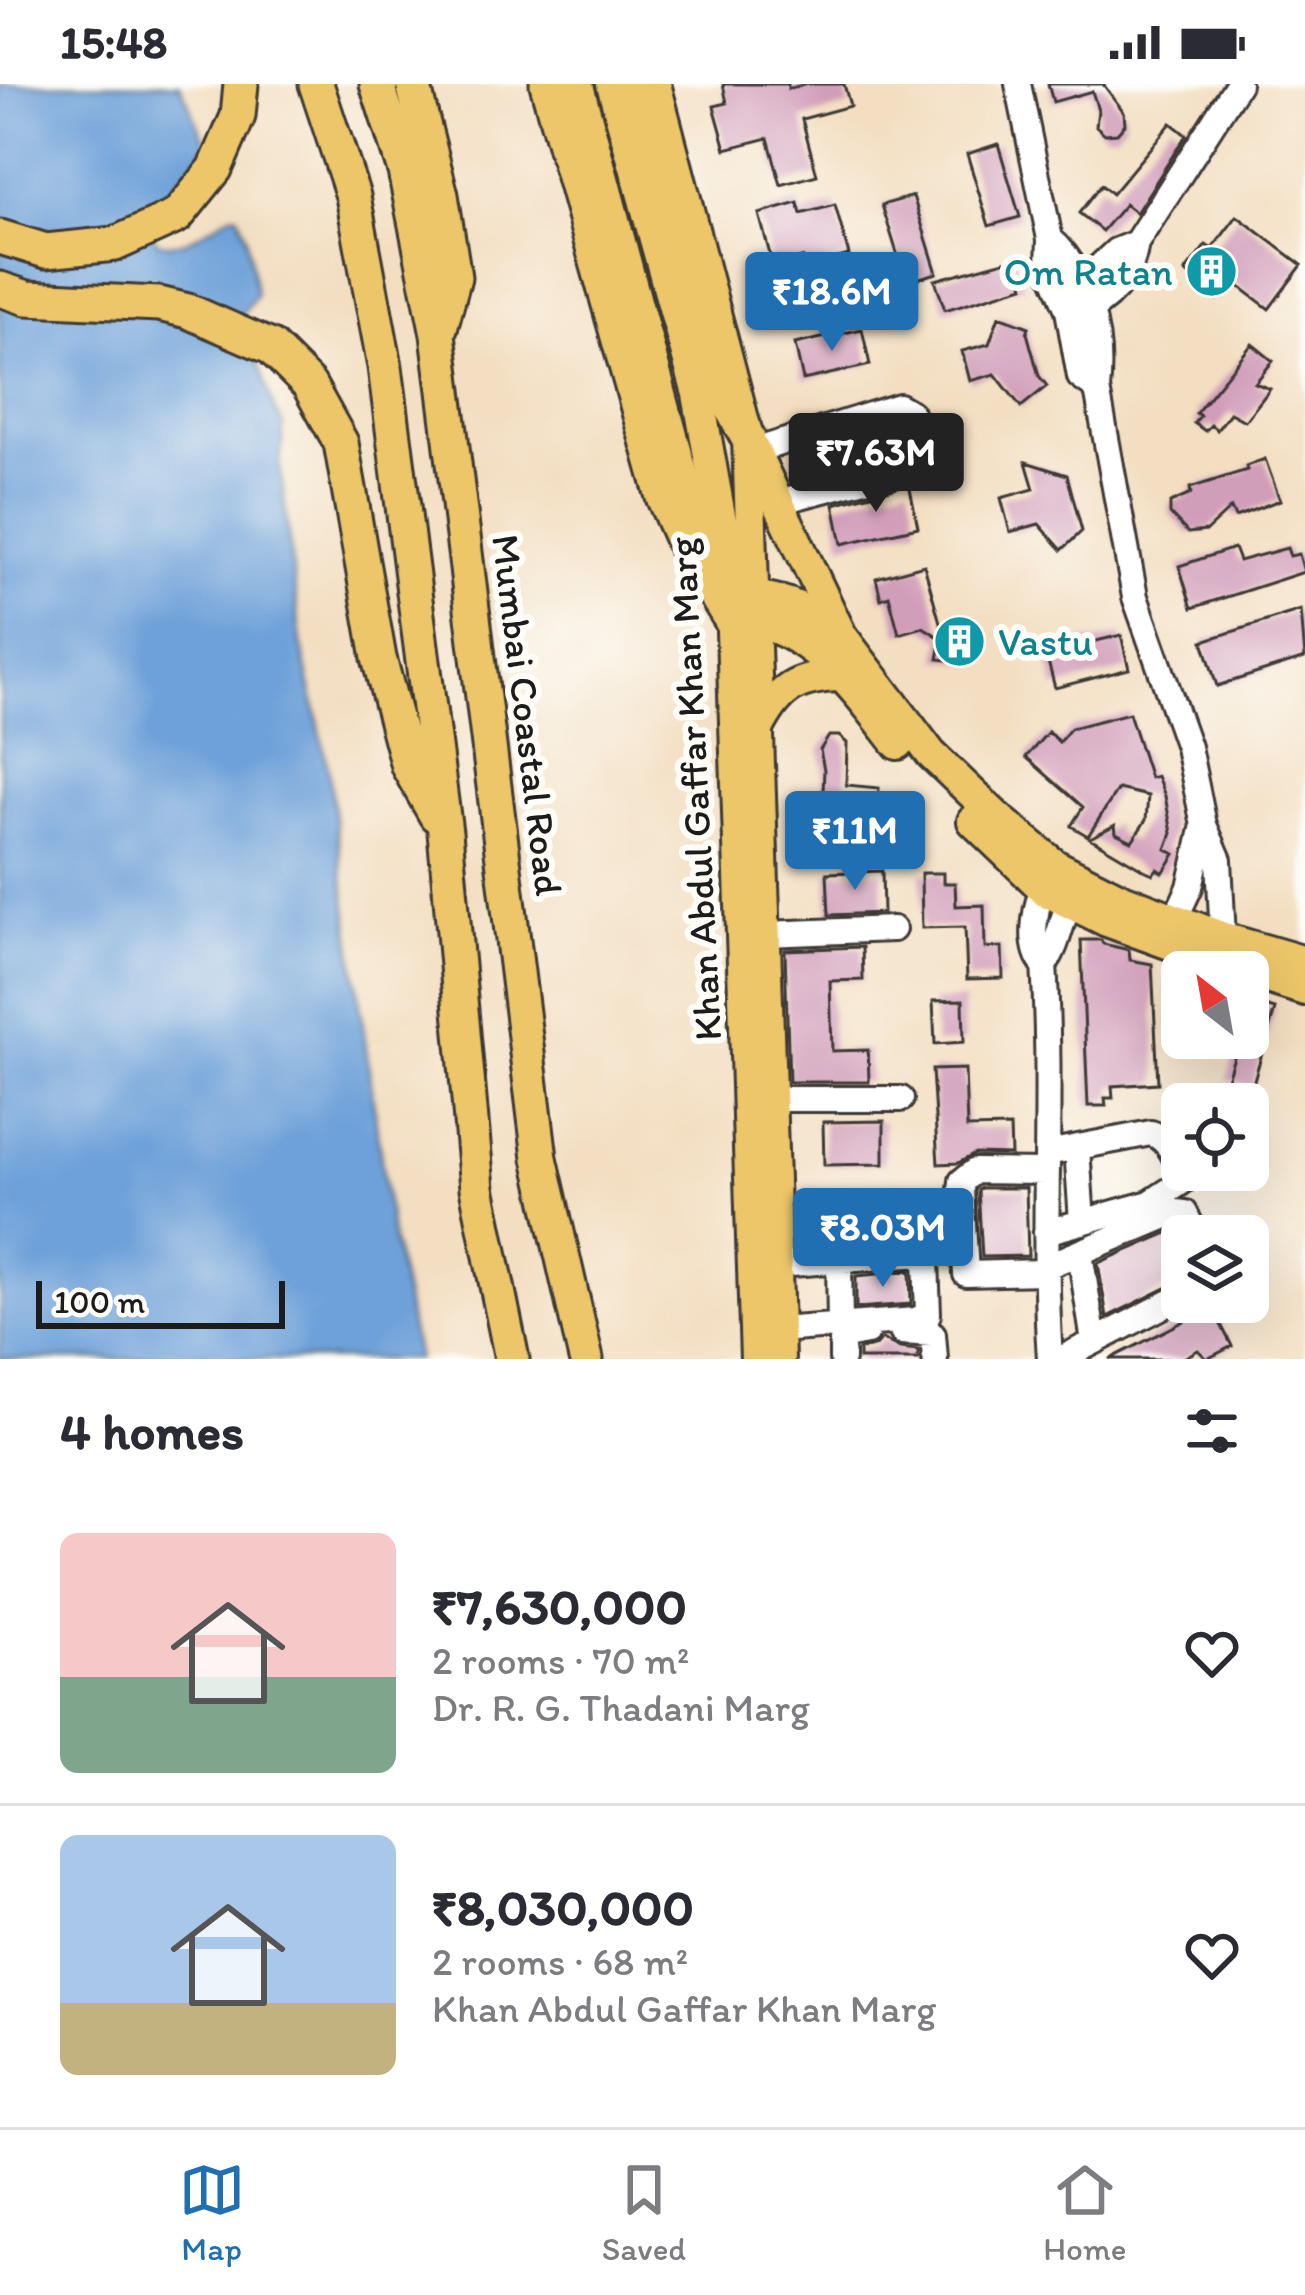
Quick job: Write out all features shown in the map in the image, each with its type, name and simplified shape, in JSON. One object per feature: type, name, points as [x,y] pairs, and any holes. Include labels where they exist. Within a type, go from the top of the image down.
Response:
[{"type":"highway","points":[[0,237],[46,251],[115,244],[176,216],[215,169],[238,116],[241,84]]},
{"type":"highway","points":[[316,84],[352,196],[385,367],[445,832],[477,1188],[512,1359]]},
{"type":"highway","name":"Mumbai Coastal Road","points":[[377,84],[406,171],[438,334],[540,1158],[586,1359]]},
{"type":"highway","points":[[413,84],[454,278],[438,334]]},
{"type":"highway","points":[[547,84],[663,497],[684,545],[739,601]]},
{"type":"highway","points":[[576,84],[665,428],[695,521],[739,601]]},
{"type":"highway","points":[[633,84],[708,364],[751,445]]},
{"type":"highway","points":[[0,289],[27,298],[159,304],[188,311],[271,347],[309,385],[341,442],[379,658],[408,766],[445,832]]},
{"type":"main road","name":"Khan Abdul Gaffar Khan Marg","points":[[612,84],[698,394],[739,601],[758,731],[778,1345]]},
{"type":"main road","name":"Khan Abdul Gaffar Khan Marg","points":[[655,84],[751,445],[739,601],[756,1359]]},
{"type":"main road","points":[[751,445],[841,635],[962,797]]},
{"type":"main road","points":[[739,601],[795,604],[841,635]]},
{"type":"main road","points":[[739,601],[822,655],[913,763],[962,797],[1062,884],[1220,950],[1305,962]]},
{"type":"main road","points":[[758,731],[770,706],[791,683],[841,676]]},
{"type":"main road","points":[[1269,979],[1305,990]]},
{"type":"street","points":[[1018,84],[1050,239],[1049,265],[1076,304],[1100,365],[1097,389],[1135,597],[1188,747],[1204,825],[1220,860],[1220,950]]},
{"type":"street","points":[[1076,304],[1117,251],[1136,243],[1238,84]]},
{"type":"street","points":[[751,445],[899,406],[911,413],[923,456],[918,465],[778,502]]},
{"type":"street","points":[[1168,931],[1190,887],[1204,825]]},
{"type":"street","points":[[1049,1359],[1041,1271],[1044,965],[1062,884]]},
{"type":"street","points":[[765,934],[893,929]]},
{"type":"street","points":[[771,1099],[901,1099]]},
{"type":"street","points":[[1046,1232],[1150,1203],[1178,1187],[1182,1176],[1170,1149],[1156,1134],[1077,1148],[1042,1165],[975,1171],[962,1181],[966,1274],[1041,1271],[1161,1219]]},
{"type":"street","points":[[1077,1148],[1082,1222]]},
{"type":"street","points":[[1041,1271],[1046,1232],[1042,1165]]},
{"type":"street","points":[[1080,1253],[1094,1342]]},
{"type":"street","points":[[778,1265],[924,1256],[928,1314],[923,1319],[840,1325],[778,1345]]},
{"type":"street","points":[[839,1260],[840,1325]]},
{"type":"street","points":[[1061,1359],[1161,1307]]},
{"type":"street","points":[[842,1359],[842,1341],[850,1334],[927,1331],[935,1336],[935,1359]]},
{"type":"water","points":[[0,84],[180,84],[207,144],[145,217],[157,242],[168,244],[187,241],[232,214],[238,214],[246,233],[256,295],[238,320],[284,425],[280,464],[301,642],[329,772],[390,1226],[417,1359],[0,1359]]},
{"type":"building","points":[[723,84],[788,84],[788,89],[844,84],[850,106],[802,119],[817,175],[781,185],[768,138],[726,149],[714,106],[727,103]]},
{"type":"building","points":[[1048,84],[1103,84],[1124,112],[1125,124],[1117,133],[1105,134],[1096,126],[1098,110],[1092,91],[1053,102]]},
{"type":"building","points":[[1171,123],[1186,135],[1136,213],[1125,204],[1102,231],[1079,213],[1101,185],[1112,194]]},
{"type":"building","points":[[998,144],[1020,217],[989,226],[967,154]]},
{"type":"building","points":[[913,196],[937,273],[906,282],[882,205]]},
{"type":"building","points":[[798,203],[801,214],[835,205],[849,255],[824,262],[867,289],[848,310],[836,302],[822,324],[802,311],[799,317],[774,300],[801,258],[773,266],[759,214]]},
{"type":"building","points":[[1237,216],[1302,265],[1269,309],[1231,280],[1217,299],[1185,272],[1206,245],[1212,249]]},
{"type":"building","points":[[1015,258],[1024,286],[945,310],[935,280]]},
{"type":"building","points":[[999,316],[1029,327],[1039,376],[1047,386],[1021,407],[995,374],[970,381],[962,351],[989,344]]},
{"type":"building","points":[[862,329],[870,365],[803,380],[795,344]]},
{"type":"building","points":[[1252,344],[1273,361],[1255,383],[1270,389],[1245,421],[1230,413],[1217,430],[1211,425],[1205,431],[1194,423],[1200,416],[1196,413]]},
{"type":"building","points":[[897,424],[905,451],[847,467],[842,441]]},
{"type":"building","points":[[1265,459],[1280,500],[1235,517],[1231,508],[1206,531],[1188,533],[1170,514],[1170,503],[1191,494],[1190,488],[1247,470],[1246,466]]},
{"type":"building","points":[[1026,462],[1067,475],[1082,531],[1062,550],[1039,524],[1010,532],[1001,498],[1034,489]]},
{"type":"building","points":[[909,484],[918,527],[842,544],[834,504]]},
{"type":"building","points":[[1234,548],[1239,561],[1287,548],[1290,556],[1299,554],[1304,572],[1192,608],[1179,566]]},
{"type":"building","points":[[924,565],[944,637],[965,624],[981,652],[972,663],[938,659],[942,639],[923,627],[899,634],[889,596],[881,599],[876,578]]},
{"type":"building","points":[[1301,610],[1305,658],[1217,686],[1203,641]]},
{"type":"building","points":[[1121,635],[1129,669],[1055,688],[1046,654]]},
{"type":"building","points":[[1129,713],[1150,778],[1157,776],[1165,796],[1172,833],[1166,849],[1175,854],[1163,873],[1144,870],[1090,838],[1115,825],[1116,833],[1132,841],[1146,820],[1148,796],[1118,789],[1088,836],[1071,826],[1083,807],[1026,757],[1048,732],[1059,742],[1071,728]]},
{"type":"building","points":[[829,736],[839,736],[847,743],[846,785],[879,788],[876,818],[822,814],[820,750]]},
{"type":"building","points":[[882,871],[883,913],[829,915],[827,873]]},
{"type":"building","points":[[921,873],[943,873],[943,883],[955,883],[956,906],[984,905],[985,948],[1002,947],[1003,978],[967,979],[965,927],[922,928]]},
{"type":"building","points":[[1081,940],[1101,940],[1129,950],[1130,960],[1152,964],[1158,1083],[1112,1086],[1113,1098],[1105,1098],[1106,1106],[1088,1106]]},
{"type":"building","points":[[862,947],[863,980],[830,981],[832,1051],[868,1050],[869,1082],[789,1082],[785,950]]},
{"type":"building","points":[[963,1000],[964,1042],[935,1044],[933,1001]]},
{"type":"building","points":[[1233,1059],[1260,1059],[1253,1083],[1227,1079]]},
{"type":"building","points":[[965,1069],[967,1128],[1010,1127],[1011,1155],[975,1154],[958,1163],[938,1164],[932,1070]]},
{"type":"building","points":[[884,1121],[884,1164],[824,1165],[823,1122]]},
{"type":"building","points":[[981,1188],[1026,1188],[1028,1256],[982,1257]]},
{"type":"building","points":[[834,1196],[899,1197],[899,1239],[833,1244]]},
{"type":"building","points":[[1161,1236],[1161,1290],[1107,1317],[1098,1263]]},
{"type":"building","points":[[910,1271],[911,1304],[856,1308],[856,1276]]},
{"type":"building","points":[[1181,1323],[1220,1323],[1232,1346],[1207,1359],[1198,1350],[1182,1359],[1110,1359]]},
{"type":"building","points":[[882,1339],[918,1350],[918,1359],[859,1359],[859,1350]]},
{"type":"place","name":"Om Ratan","points":[[1212,271]]},
{"type":"place","name":"Vastu","points":[[959,641]]}]
